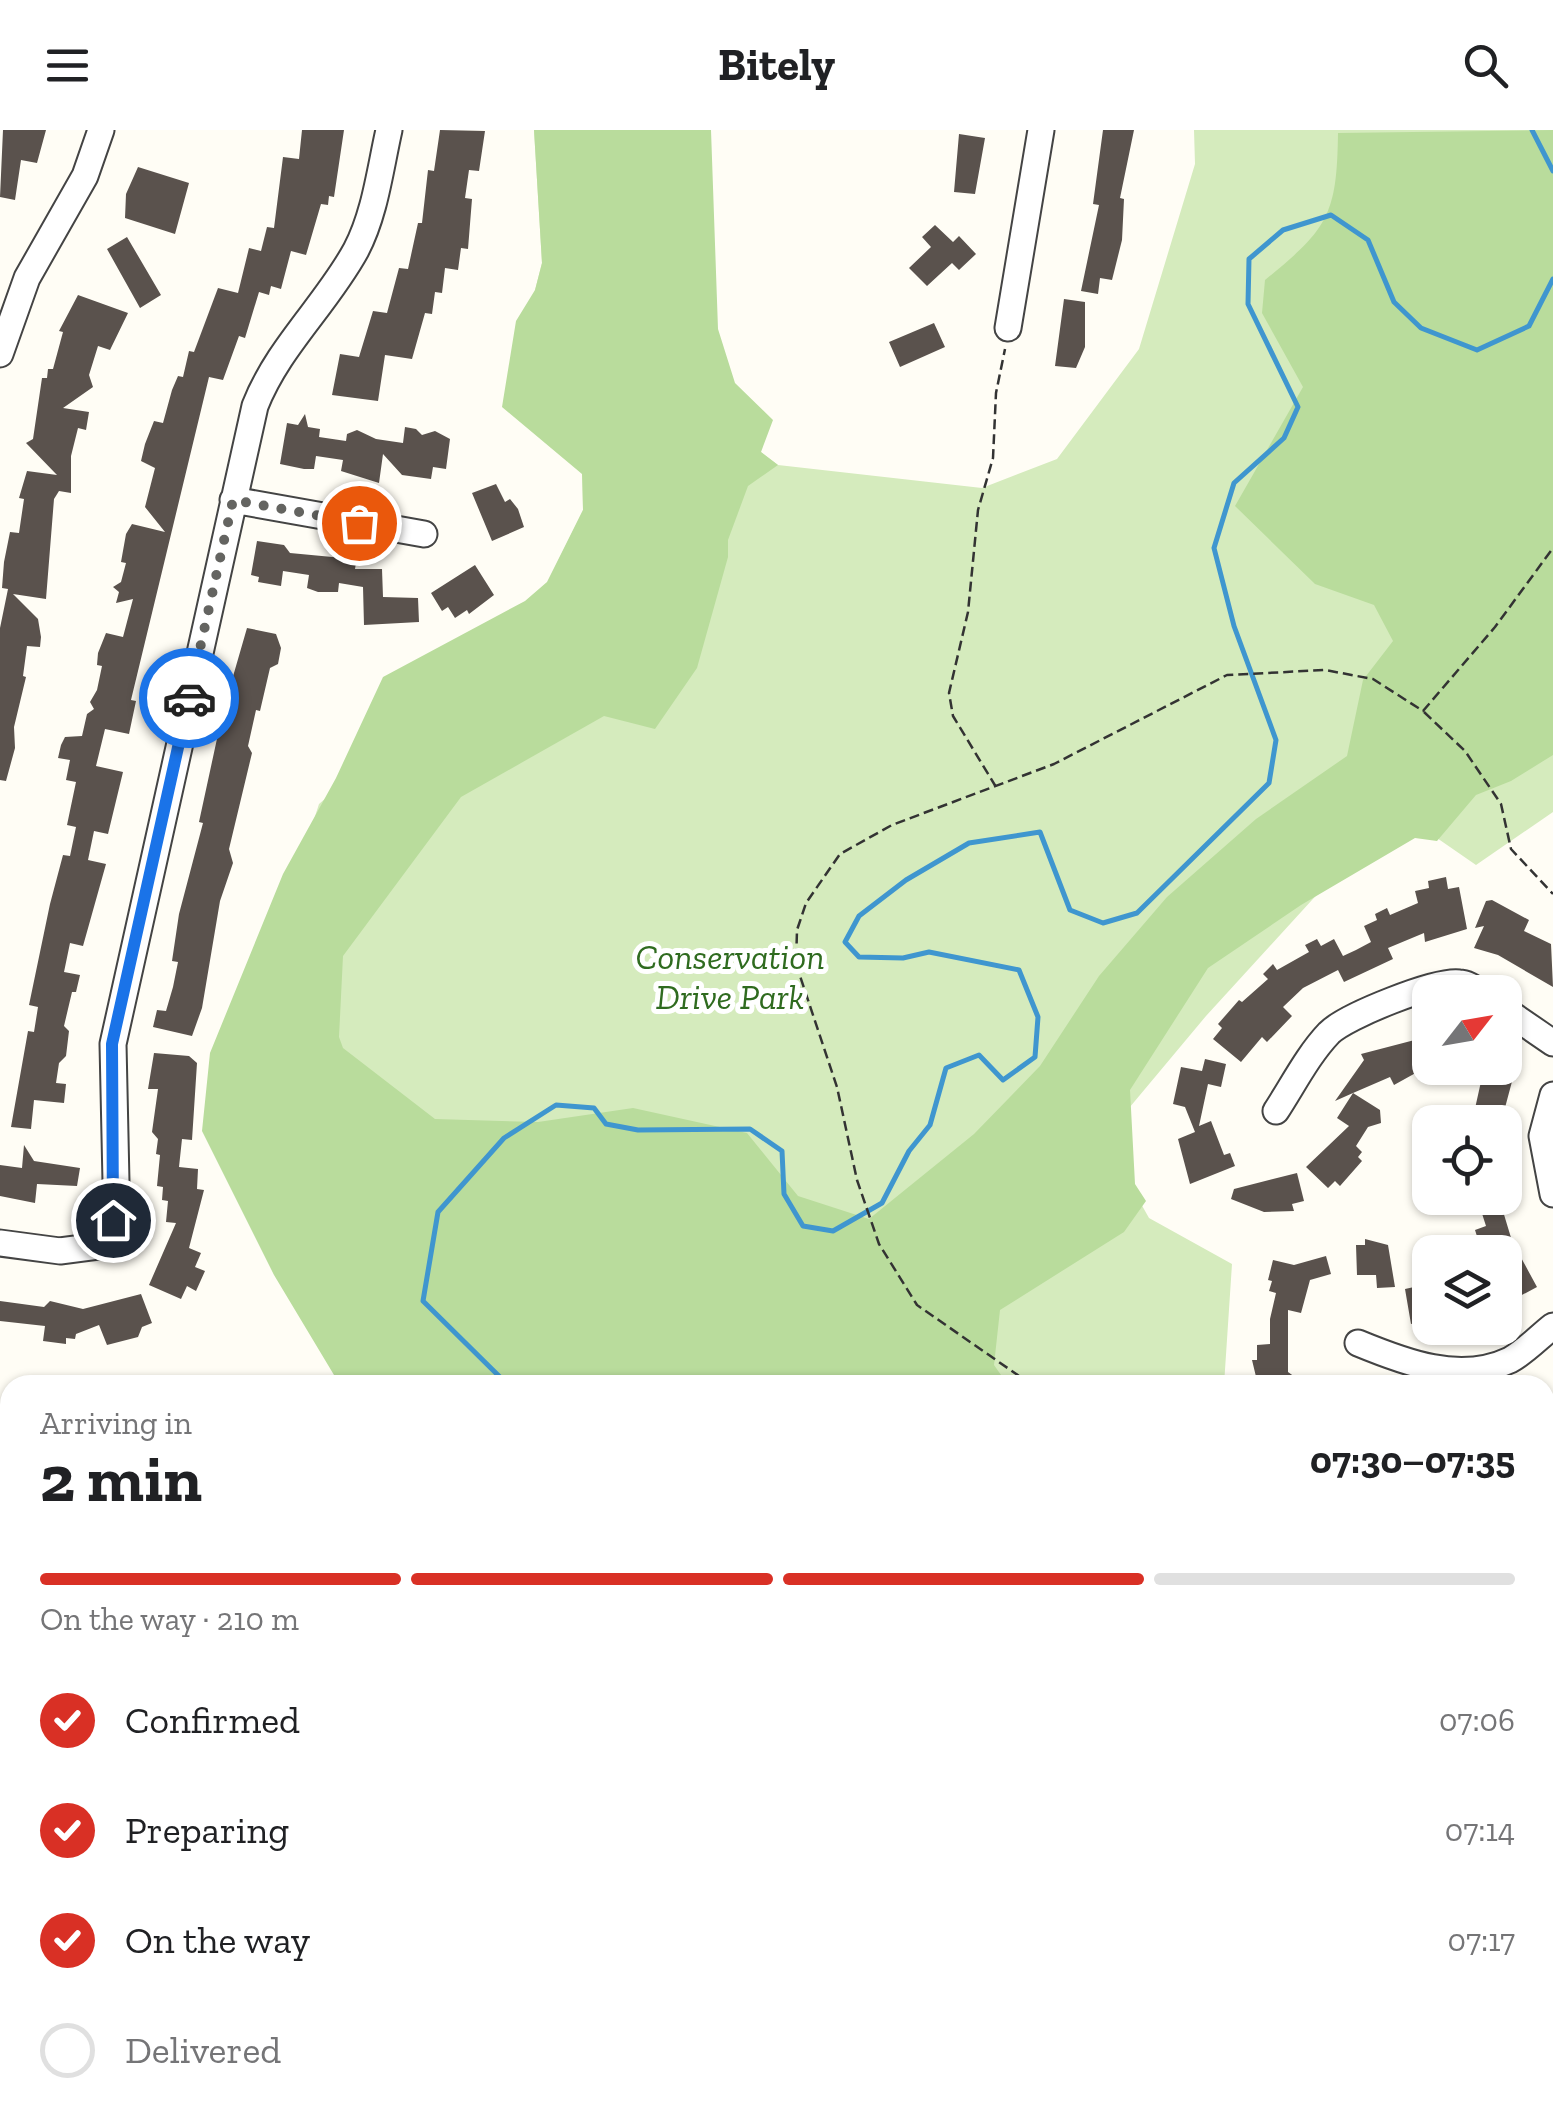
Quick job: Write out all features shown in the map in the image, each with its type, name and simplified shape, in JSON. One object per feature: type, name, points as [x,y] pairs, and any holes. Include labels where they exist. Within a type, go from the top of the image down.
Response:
[{"type":"street","points":[[0,354],[27,278],[85,176],[101,130]]},
{"type":"street","points":[[0,1243],[84,1251],[106,1245],[110,1238],[116,1182],[112,1044],[233,500],[266,377],[358,247],[370,216],[389,130]]},
{"type":"street","points":[[1008,328],[1041,130]]},
{"type":"street","points":[[233,500],[424,534]]},
{"type":"street","points":[[1276,1111],[1322,1043],[1348,1020],[1412,995]]},
{"type":"street","points":[[1522,1021],[1553,1042]]},
{"type":"street","points":[[1553,1095],[1542,1136],[1553,1194]]},
{"type":"street","points":[[1358,1343],[1417,1367],[1466,1369],[1509,1360],[1553,1326]]},
{"type":"path","points":[[996,787],[953,716],[949,694],[968,612],[978,510],[993,458],[996,393],[1008,328]]},
{"type":"path","points":[[1423,711],[1495,627],[1553,548]]},
{"type":"path","points":[[1018,1375],[917,1305],[878,1244],[857,1180],[837,1087],[796,964],[797,930],[806,903],[840,854],[892,825],[1054,764],[1227,674],[1325,670],[1373,679],[1423,711],[1465,750],[1501,804],[1511,850],[1553,894]]},
{"type":"green space","name":"Conservation Drive Park","points":[[534,130],[708,412],[778,465],[982,488],[1057,459],[1139,349],[1195,164],[1194,130],[1553,130],[1553,812],[1476,865],[1395,809],[1206,1016],[1104,1138],[1149,1218],[1232,1264],[1225,1375],[370,1375],[243,1038],[319,804],[527,624],[583,510],[582,429],[524,333],[542,263]]},
{"type":"green space","points":[[534,130],[711,130],[718,329],[735,383],[773,420],[761,452],[778,465],[748,486],[728,540],[728,557],[697,668],[655,729],[604,716],[461,797],[343,956],[339,1037],[343,1048],[435,1119],[538,1122],[633,1108],[747,1133],[798,1196],[869,1219],[974,1134],[1040,1066],[1099,976],[1167,897],[1256,819],[1347,756],[1363,680],[1393,641],[1374,605],[1315,584],[1235,506],[1303,387],[1262,313],[1265,280],[1303,247],[1325,218],[1335,183],[1338,133],[1553,130],[1553,755],[1511,781],[1476,795],[1437,841],[1415,838],[1301,905],[1208,968],[1130,1090],[1135,1184],[1146,1201],[1124,1232],[1000,1310],[994,1365],[1001,1375],[334,1375],[274,1275],[202,1131],[210,1053],[283,874],[336,778],[383,677],[525,601],[547,582],[583,510],[582,474],[502,407],[516,321],[535,290],[542,263]]},
{"type":"building","points":[[3,130],[46,130],[37,163],[21,160],[15,200],[0,197]]},
{"type":"building","points":[[302,130],[344,130],[334,197],[329,196],[328,205],[321,204],[306,255],[291,251],[281,289],[271,286],[269,295],[259,292],[245,338],[239,336],[223,380],[209,377],[131,700],[136,701],[129,734],[105,729],[96,766],[123,772],[108,834],[94,831],[88,860],[106,864],[83,946],[70,943],[64,972],[80,975],[64,1026],[69,1031],[66,1056],[59,1063],[56,1083],[66,1084],[64,1103],[34,1100],[31,1129],[11,1127],[28,1031],[34,1032],[38,1007],[29,1005],[50,904],[63,855],[70,856],[76,827],[67,825],[76,782],[66,780],[70,760],[58,758],[61,745],[65,737],[82,736],[87,714],[94,709],[90,702],[97,690],[102,666],[97,665],[98,653],[106,633],[123,637],[133,599],[116,603],[119,592],[113,587],[121,582],[126,563],[121,562],[126,534],[132,524],[165,532],[145,507],[155,468],[141,461],[145,444],[154,421],[163,423],[172,390],[178,376],[183,377],[189,351],[194,352],[218,288],[238,293],[249,248],[261,251],[267,227],[274,228],[283,157],[299,159]]},
{"type":"building","points":[[440,130],[485,131],[479,171],[469,170],[465,198],[472,199],[468,249],[461,248],[458,270],[445,268],[442,293],[435,292],[432,314],[425,313],[412,359],[385,355],[378,401],[332,395],[340,354],[359,357],[373,311],[387,313],[399,268],[408,269],[418,223],[422,223],[428,170],[434,171]]},
{"type":"building","points":[[1103,130],[1134,130],[1120,198],[1124,199],[1122,240],[1112,280],[1100,278],[1098,294],[1081,291],[1099,205],[1093,204]]},
{"type":"building","points":[[959,134],[985,138],[975,194],[954,192]]},
{"type":"building","points":[[138,167],[189,183],[175,234],[125,218],[126,194]]},
{"type":"building","points":[[935,225],[953,242],[959,236],[976,254],[959,270],[952,263],[927,286],[909,268],[931,247],[922,237]]},
{"type":"building","points":[[127,237],[161,295],[140,308],[107,249]]},
{"type":"building","points":[[78,295],[128,313],[110,350],[98,346],[89,375],[93,387],[63,408],[89,412],[86,430],[78,428],[71,456],[71,493],[59,491],[54,499],[46,599],[13,594],[38,619],[41,637],[40,647],[27,646],[23,676],[26,677],[14,727],[15,748],[6,781],[0,780],[0,628],[8,589],[2,588],[4,562],[10,532],[19,533],[24,499],[19,498],[27,471],[57,475],[26,443],[33,439],[42,378],[47,378],[48,369],[53,369],[63,332],[59,331]]},
{"type":"building","points":[[1064,299],[1085,302],[1085,347],[1076,368],[1055,366]]},
{"type":"building","points":[[934,323],[945,347],[900,367],[889,342]]},
{"type":"building","points":[[305,414],[308,427],[320,429],[319,437],[346,441],[347,434],[357,430],[376,439],[403,443],[405,427],[422,435],[435,431],[450,439],[446,469],[433,467],[431,479],[402,475],[383,454],[379,483],[341,471],[343,460],[316,456],[314,469],[280,464],[287,423],[298,425]]},
{"type":"building","points":[[496,484],[505,502],[510,499],[518,509],[524,527],[492,541],[472,493]]},
{"type":"building","points":[[257,541],[284,545],[290,553],[343,558],[356,563],[355,569],[382,569],[383,597],[418,598],[419,622],[364,625],[363,587],[339,583],[338,592],[318,592],[307,588],[309,575],[283,571],[281,586],[258,582],[259,577],[251,575]]},
{"type":"building","points":[[475,565],[494,595],[469,614],[467,610],[455,618],[448,607],[442,611],[431,593]]},
{"type":"building","points":[[247,628],[276,634],[281,648],[278,664],[270,668],[260,711],[256,710],[248,746],[252,753],[229,849],[233,863],[220,901],[202,1008],[192,1036],[153,1027],[157,1010],[166,1011],[173,987],[178,962],[172,961],[179,914],[203,823],[199,822],[223,711]]},
{"type":"building","points":[[1446,877],[1448,889],[1459,887],[1467,929],[1425,942],[1424,933],[1388,948],[1393,959],[1344,982],[1338,970],[1303,988],[1283,1007],[1292,1016],[1267,1042],[1262,1037],[1241,1062],[1213,1039],[1222,1028],[1218,1024],[1239,1000],[1242,1002],[1268,979],[1263,974],[1273,964],[1277,970],[1309,952],[1305,945],[1317,939],[1321,946],[1334,939],[1343,956],[1356,950],[1371,942],[1364,926],[1377,920],[1375,914],[1387,908],[1390,915],[1418,903],[1415,891],[1429,888],[1428,881]]},
{"type":"building","points":[[1492,900],[1529,920],[1524,931],[1551,944],[1553,987],[1498,955],[1474,948],[1484,926],[1475,928],[1486,901]]},
{"type":"building","points":[[1412,1041],[1412,1075],[1394,1085],[1390,1077],[1335,1101],[1364,1060],[1361,1054]]},
{"type":"building","points":[[154,1053],[189,1056],[197,1063],[192,1140],[182,1139],[179,1167],[198,1169],[197,1189],[204,1190],[189,1248],[201,1253],[195,1267],[205,1271],[196,1291],[187,1286],[181,1299],[149,1285],[176,1223],[166,1222],[168,1201],[162,1200],[163,1187],[157,1186],[160,1155],[156,1154],[158,1139],[152,1132],[158,1089],[148,1089]]},
{"type":"building","points":[[1205,1059],[1226,1064],[1221,1087],[1208,1084],[1199,1126],[1211,1121],[1224,1155],[1230,1153],[1235,1166],[1190,1184],[1178,1139],[1195,1132],[1185,1107],[1173,1104],[1181,1067],[1202,1071]]},
{"type":"building","points":[[1480,1085],[1511,1085],[1506,1105],[1476,1105]]},
{"type":"building","points":[[1353,1093],[1380,1110],[1381,1123],[1368,1127],[1356,1146],[1362,1152],[1358,1157],[1362,1161],[1340,1186],[1335,1181],[1328,1188],[1306,1167],[1349,1126],[1337,1118]]},
{"type":"building","points":[[24,1145],[34,1161],[80,1168],[77,1186],[37,1184],[35,1203],[0,1196],[0,1165],[22,1168]]},
{"type":"building","points":[[1297,1173],[1304,1201],[1292,1204],[1294,1211],[1264,1212],[1231,1199],[1234,1189]]},
{"type":"building","points":[[1482,1215],[1504,1215],[1510,1235],[1477,1235],[1475,1230],[1486,1226]]},
{"type":"building","points":[[1365,1239],[1388,1245],[1395,1287],[1377,1288],[1376,1275],[1357,1275],[1356,1245],[1365,1245]]},
{"type":"building","points":[[1326,1256],[1331,1274],[1310,1280],[1301,1313],[1288,1310],[1288,1372],[1292,1375],[1256,1375],[1252,1360],[1257,1360],[1257,1345],[1270,1344],[1276,1293],[1269,1291],[1272,1281],[1268,1280],[1273,1260],[1294,1265]]},
{"type":"building","points":[[1522,1259],[1537,1287],[1522,1295]]},
{"type":"building","points":[[1412,1287],[1411,1324],[1405,1289]]},
{"type":"building","points":[[141,1294],[152,1323],[142,1327],[138,1337],[107,1345],[99,1325],[76,1334],[75,1339],[66,1338],[66,1344],[43,1341],[45,1326],[0,1321],[0,1301],[44,1307],[50,1301],[83,1309]]},
{"type":"waterway","points":[[1532,130],[1553,171]]},
{"type":"waterway","points":[[498,1375],[423,1301],[438,1212],[504,1138],[556,1105],[594,1108],[606,1124],[638,1130],[750,1129],[782,1151],[784,1194],[803,1226],[833,1231],[882,1203],[909,1151],[930,1125],[946,1068],[979,1055],[1003,1080],[1035,1057],[1038,1017],[1019,970],[929,952],[903,958],[859,957],[845,942],[859,916],[906,880],[969,843],[1040,832],[1070,910],[1103,923],[1137,913],[1269,783],[1276,740],[1234,626],[1214,548],[1234,483],[1284,438],[1298,407],[1248,304],[1249,259],[1283,230],[1331,215],[1368,240],[1394,302],[1421,328],[1477,350],[1529,326],[1553,279]]},
{"type":"way so far","points":[[189,698],[233,500],[359,523]]},
{"type":"route","points":[[113,1220],[116,1182],[112,1044],[189,698]]}]
